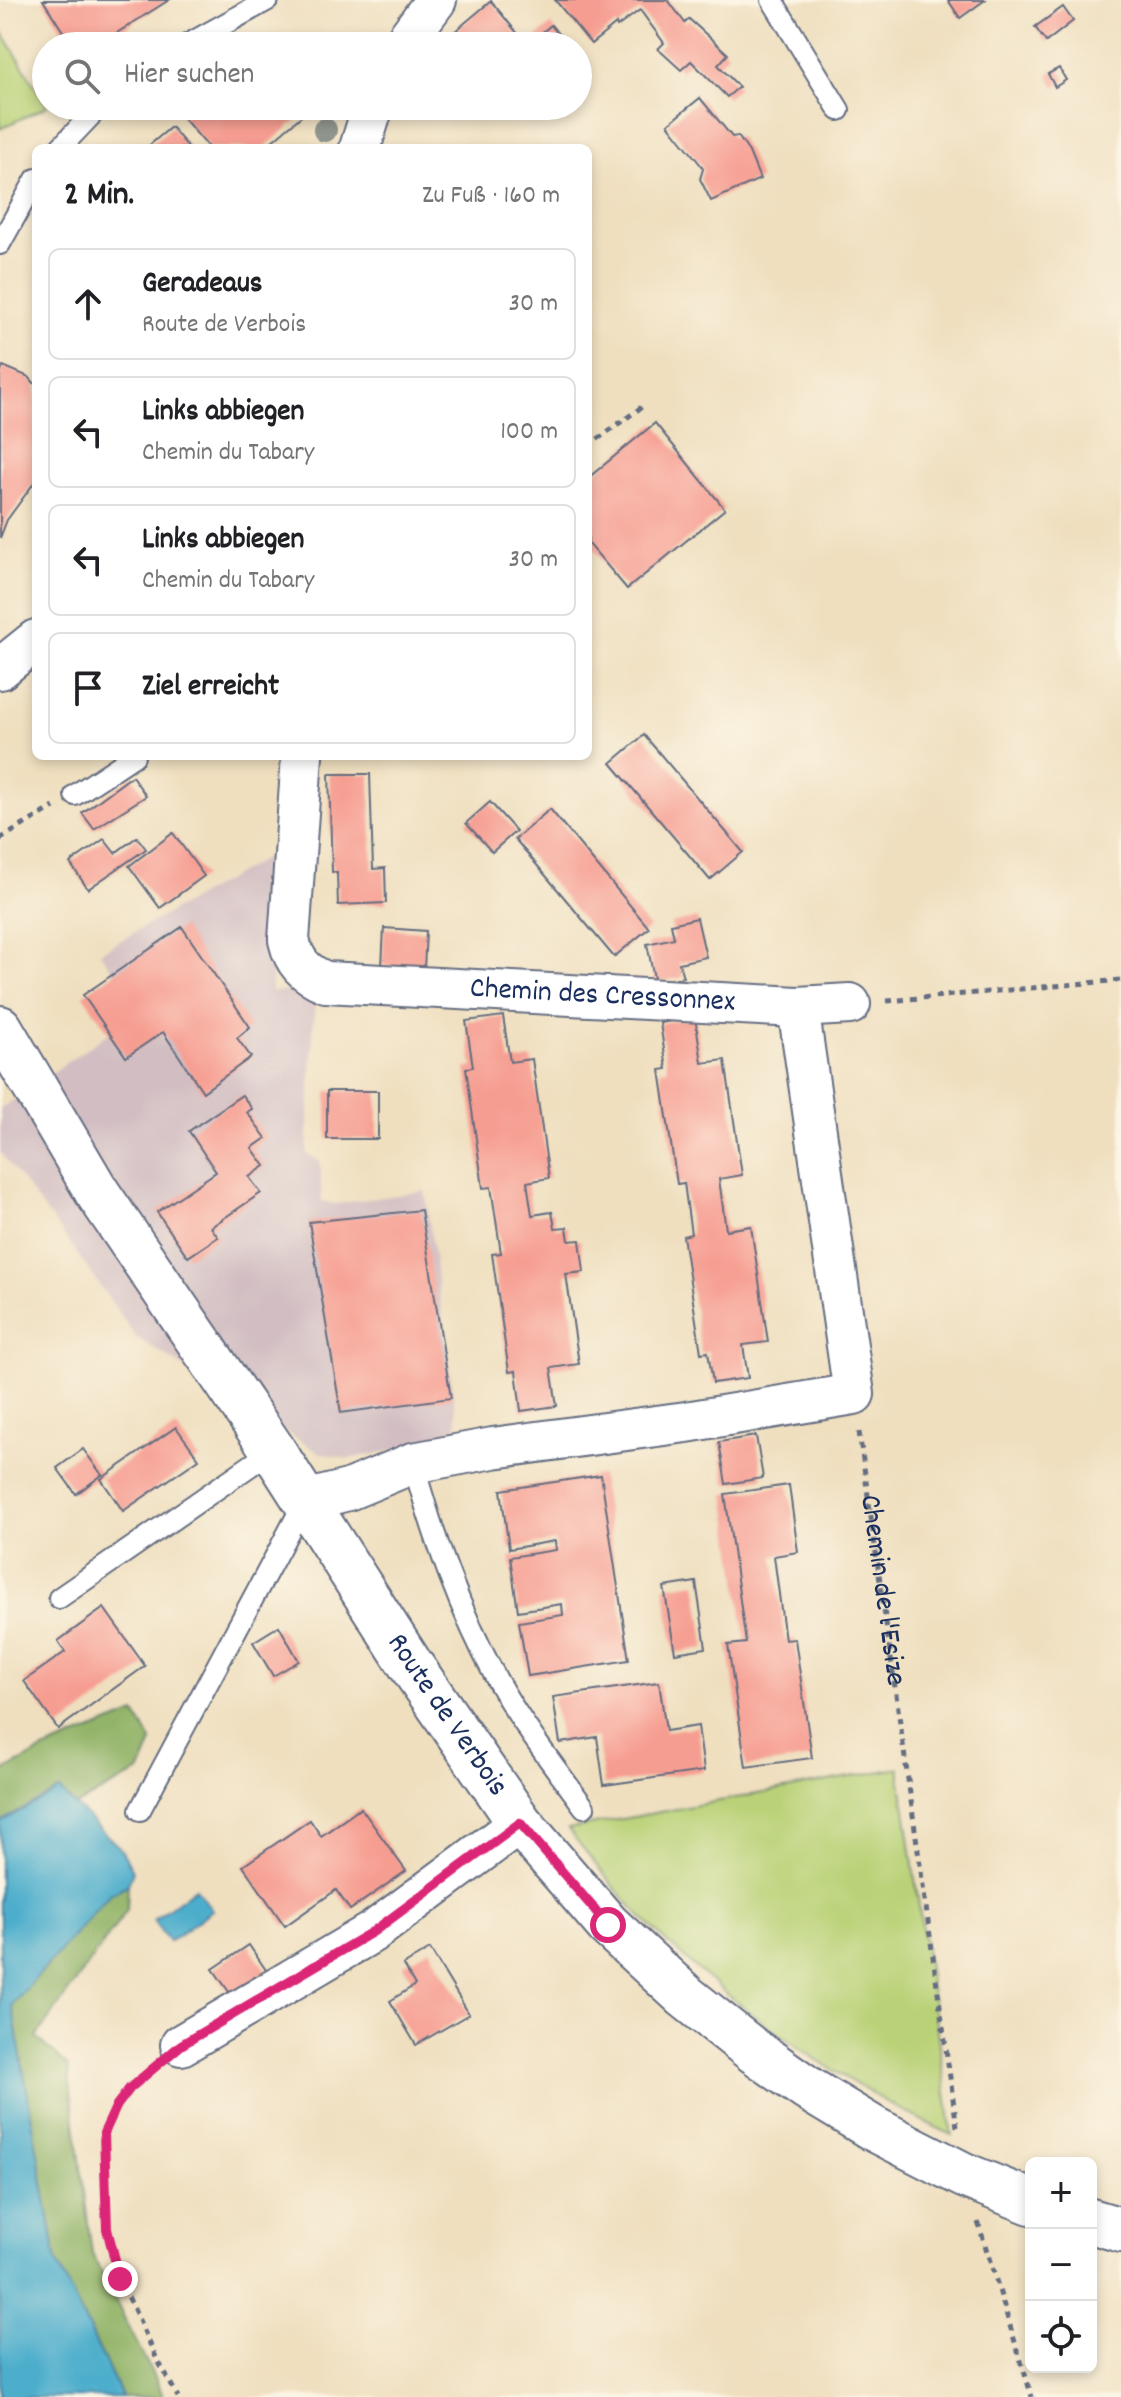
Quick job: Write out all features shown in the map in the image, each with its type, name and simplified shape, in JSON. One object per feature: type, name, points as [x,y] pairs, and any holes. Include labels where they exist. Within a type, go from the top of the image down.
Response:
[{"type":"street","points":[[412,32],[436,0]]},
{"type":"street","points":[[361,144],[369,120]]},
{"type":"street","points":[[0,669],[32,643]]},
{"type":"street","name":"Chemin des Cressonnex","points":[[302,760],[289,940],[292,953],[310,976],[326,982],[798,1007],[850,1004]]},
{"type":"street","points":[[305,1501],[348,1490],[413,1463],[493,1448],[686,1422],[854,1394],[798,1007]]},
{"type":"street","name":"Route de Verbois","points":[[0,1028],[97,1192],[273,1450],[410,1664],[520,1823],[608,1925],[686,1997],[808,2089],[874,2129],[964,2175],[1025,2200]]},
{"type":"street","name":"Route de Verbois","points":[[0,1087],[97,1192]]},
{"type":"street","points":[[181,2045],[374,1931],[520,1823]]},
{"type":"street","points":[[1097,2223],[1121,2230]]},
{"type":"lane","points":[[210,32],[268,0]]},
{"type":"lane","points":[[772,0],[839,110]]},
{"type":"lane","points":[[64,144],[87,120]]},
{"type":"lane","points":[[0,244],[32,186]]},
{"type":"lane","points":[[75,795],[128,760]]},
{"type":"lane","points":[[59,1598],[273,1450]]},
{"type":"lane","points":[[413,1463],[446,1572],[480,1647],[530,1734],[584,1807]]},
{"type":"lane","points":[[140,1810],[305,1501]]},
{"type":"path","points":[[592,443],[643,406]]},
{"type":"path","points":[[0,839],[75,795]]},
{"type":"path","points":[[850,1004],[1121,980]]},
{"type":"path","name":"Chemin de l'Esize","points":[[854,1394],[964,2175],[1032,2397]]},
{"type":"path","points":[[178,2397],[120,2279],[107,2229],[104,2133],[117,2105],[130,2088],[181,2045]]},
{"type":"shaded area","points":[[281,849],[271,991],[315,993],[307,1154],[320,1161],[322,1201],[335,1204],[425,1191],[459,1438],[347,1459],[318,1452],[136,1337],[0,1152],[0,1109],[109,1033],[83,995],[114,973],[100,952]]},
{"type":"green space","points":[[0,28],[32,81],[32,113],[0,129]]},
{"type":"green space","points":[[135,1713],[152,1742],[140,1771],[75,1806],[59,1790],[0,1822],[0,1773],[43,1750]]},
{"type":"green space","points":[[899,1768],[952,2135],[839,2074],[734,2000],[642,1917],[568,1829]]},
{"type":"green space","points":[[128,1885],[127,1910],[36,2037],[68,2066],[92,2254],[164,2397],[122,2397],[57,2263],[12,2005],[111,1893]]},
{"type":"water","points":[[59,1790],[120,1848],[133,1870],[128,1885],[111,1893],[12,2005],[57,2263],[122,2397],[0,2397],[0,1822]]},
{"type":"water","points":[[196,1888],[212,1910],[169,1942],[153,1920]]},
{"type":"building","points":[[43,0],[169,0],[118,32],[63,32]]},
{"type":"building","points":[[555,0],[668,0],[685,23],[689,19],[728,54],[718,65],[739,87],[727,97],[691,61],[681,70],[658,49],[664,43],[640,10],[592,43],[592,32],[581,32]]},
{"type":"building","points":[[948,0],[985,0],[960,18]]},
{"type":"building","points":[[491,1],[516,32],[454,32]]},
{"type":"building","points":[[1063,7],[1073,21],[1046,42],[1035,27]]},
{"type":"building","points":[[551,25],[557,32],[543,32]]},
{"type":"building","points":[[1059,68],[1066,80],[1055,87],[1048,74]]},
{"type":"building","points":[[700,98],[732,137],[738,136],[749,152],[760,179],[711,201],[700,179],[703,169],[668,124]]},
{"type":"building","points":[[185,120],[297,120],[269,144],[206,144]]},
{"type":"building","points":[[171,127],[186,144],[151,144]]},
{"type":"building","points":[[3,366],[32,380],[32,486],[7,520],[0,538],[0,374]]},
{"type":"building","points":[[655,423],[725,509],[627,589],[592,548],[592,475]]},
{"type":"building","points":[[644,735],[743,852],[710,880],[611,763]]},
{"type":"building","points":[[329,774],[370,774],[373,869],[385,868],[386,903],[338,905],[337,872],[332,872]]},
{"type":"building","points":[[132,776],[146,796],[94,829],[82,813]]},
{"type":"building","points":[[490,802],[516,831],[492,852],[466,823]]},
{"type":"building","points":[[550,809],[649,928],[614,957],[515,839]]},
{"type":"building","points":[[173,833],[204,876],[160,908],[129,866]]},
{"type":"building","points":[[137,837],[146,849],[88,889],[70,863],[104,839],[115,853]]},
{"type":"building","points":[[697,918],[706,957],[679,963],[683,977],[655,983],[647,944],[674,938],[671,924]]},
{"type":"building","points":[[182,927],[250,1027],[237,1038],[251,1057],[203,1092],[163,1032],[126,1057],[83,995]]},
{"type":"building","points":[[384,928],[426,931],[424,969],[382,966]]},
{"type":"building","points":[[503,1016],[510,1062],[532,1059],[549,1178],[527,1182],[532,1215],[552,1212],[555,1228],[567,1227],[569,1241],[580,1240],[584,1272],[566,1274],[579,1364],[551,1368],[557,1406],[521,1411],[516,1371],[509,1372],[492,1254],[501,1253],[491,1187],[483,1188],[466,1068],[473,1067],[466,1021]]},
{"type":"building","points":[[695,1017],[702,1063],[725,1060],[742,1175],[719,1179],[726,1230],[751,1226],[768,1342],[743,1345],[748,1378],[713,1383],[708,1352],[701,1353],[683,1236],[691,1234],[684,1183],[677,1184],[660,1070],[667,1069],[660,1023]]},
{"type":"building","points":[[327,1091],[378,1091],[378,1139],[327,1139]]},
{"type":"building","points":[[242,1095],[252,1109],[247,1112],[266,1138],[252,1148],[265,1166],[249,1177],[261,1193],[211,1227],[218,1237],[188,1257],[157,1212],[216,1172],[189,1131]]},
{"type":"building","points":[[421,1210],[451,1398],[341,1413],[309,1222]]},
{"type":"building","points":[[176,1427],[199,1459],[123,1511],[101,1479]]},
{"type":"building","points":[[756,1436],[763,1478],[726,1484],[719,1442]]},
{"type":"building","points":[[83,1449],[102,1475],[76,1494],[57,1468]]},
{"type":"building","points":[[601,1475],[629,1660],[528,1676],[519,1622],[563,1615],[562,1604],[518,1611],[510,1557],[556,1550],[555,1541],[509,1549],[501,1490]]},
{"type":"building","points":[[789,1485],[798,1552],[774,1556],[785,1640],[795,1639],[812,1758],[746,1767],[728,1645],[746,1643],[725,1494]]},
{"type":"building","points":[[696,1582],[706,1648],[675,1653],[664,1587]]},
{"type":"building","points":[[104,1608],[145,1666],[58,1729],[24,1681],[65,1652],[58,1641]]},
{"type":"building","points":[[279,1626],[299,1661],[273,1676],[253,1642]]},
{"type":"building","points":[[659,1682],[666,1731],[698,1726],[704,1771],[604,1785],[597,1737],[560,1743],[553,1697]]},
{"type":"building","points":[[361,1808],[406,1871],[350,1910],[336,1890],[285,1926],[243,1866],[310,1820],[321,1836]]},
{"type":"building","points":[[249,1945],[270,1976],[234,1999],[213,1969]]},
{"type":"building","points":[[430,1949],[469,2014],[416,2045],[390,2001],[415,1985],[403,1965]]},
{"type":"route","points":[[120,2279],[107,2229],[104,2133],[117,2105],[130,2088],[181,2045],[374,1931],[520,1823],[608,1925]]}]
